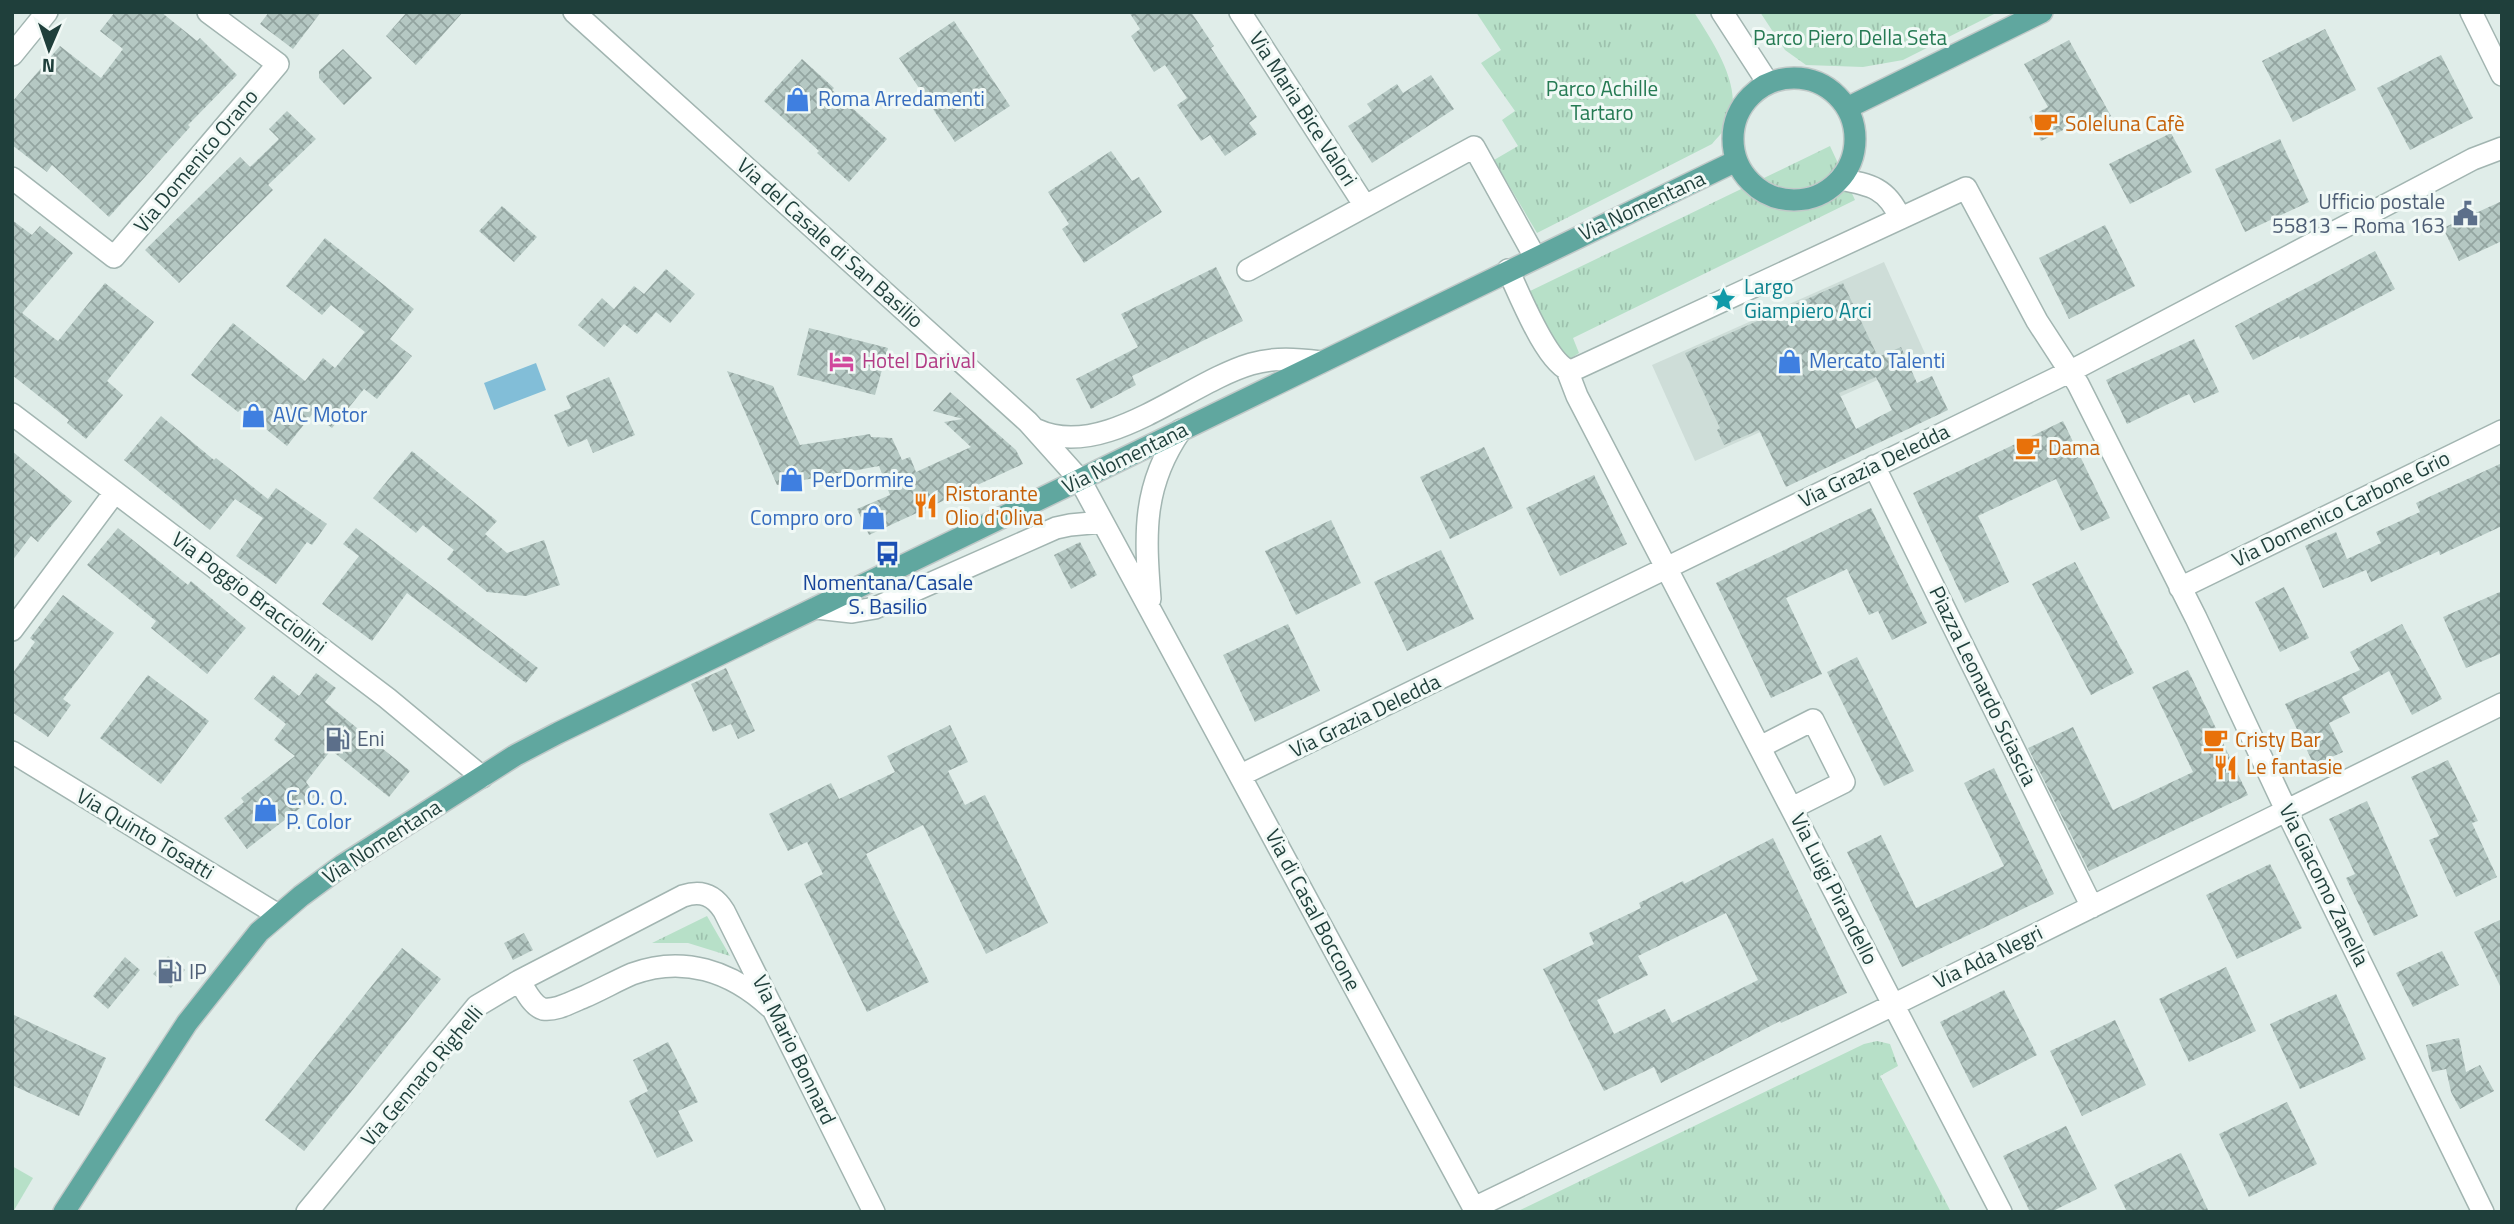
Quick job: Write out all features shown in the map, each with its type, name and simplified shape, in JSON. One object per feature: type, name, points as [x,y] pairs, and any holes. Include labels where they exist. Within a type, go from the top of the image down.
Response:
[{"type":"main road","points":[[1847,108],[2042,12]]},
{"type":"main road","points":[[1785,79],[1814,82],[1828,88],[1847,108],[1855,138],[1849,166],[1830,189],[1816,196],[1788,200],[1760,190],[1749,181],[1736,161],[1732,141],[1739,112],[1747,100],[1768,83],[1785,79]]},
{"type":"main road","name":"Via Nomentana","points":[[64,1212],[193,1015],[246,947],[278,915],[330,874],[482,777],[558,733],[1736,161]]},
{"type":"street","points":[[12,55],[47,12]]},
{"type":"street","name":"Via Domenico Orano","points":[[12,178],[114,257],[278,64],[208,12]]},
{"type":"street","name":"Via del Casale di San Basilio","points":[[575,12],[1035,429],[1080,480]]},
{"type":"street","name":"Via Maria Bice Valori","points":[[1240,12],[1366,206]]},
{"type":"street","points":[[1722,12],[1768,83]]},
{"type":"street","points":[[2471,12],[2502,75]]},
{"type":"street","name":"Via Maria Bice Valori","points":[[1248,270],[1474,147],[1535,257]]},
{"type":"street","name":"Via Grazia Deledda","points":[[1241,775],[2069,372],[2473,159],[2502,148]]},
{"type":"street","points":[[1840,179],[1864,183],[1880,190],[1893,202],[1900,218]]},
{"type":"street","points":[[1567,370],[1577,370],[1966,188],[2037,321],[2069,372]]},
{"type":"street","name":"Via Luigi Pirandello","points":[[1508,271],[1544,344],[1555,360],[1567,370],[1577,396],[2001,1212]]},
{"type":"street","name":"Via Nomentana","points":[[1035,429],[1066,438],[1097,434],[1247,365],[1279,359],[1321,362]]},
{"type":"street","name":"Via Giacomo Zanella","points":[[2069,372],[2078,384],[2180,588],[2483,1212]]},
{"type":"street","name":"Via Poggio Bracciolini","points":[[12,414],[387,698],[482,777]]},
{"type":"street","name":"Via di Casal Boccone","points":[[1151,608],[1146,549],[1148,509],[1162,463],[1181,430]]},
{"type":"street","name":"Via Domenico Carbone Grio","points":[[2180,588],[2502,431]]},
{"type":"street","name":"Piazza Leonardo Sciascia","points":[[1874,466],[2092,906]]},
{"type":"street","name":"Via di Casal Boccone","points":[[1080,480],[1474,1210]]},
{"type":"street","points":[[12,630],[115,492]]},
{"type":"street","name":"Via Nomentana","points":[[816,608],[852,612],[876,608],[1063,525],[1102,522]]},
{"type":"street","name":"Via Ada Negri","points":[[1474,1210],[2502,704]]},
{"type":"street","points":[[1760,747],[1813,720],[1844,782],[1793,808]]},
{"type":"street","name":"Via Quinto Tosatti","points":[[12,752],[278,915]]},
{"type":"street","name":"Via Gennaro Righelli","points":[[307,1212],[471,1012],[519,981],[683,896],[706,894]]},
{"type":"street","name":"Via Mario Bonnard","points":[[706,894],[724,911],[874,1212]]},
{"type":"street","points":[[519,981],[534,1004],[551,1009],[642,971],[668,965],[693,967],[715,973],[741,985],[776,1012]]},
{"type":"shaded area","name":"Mercato Talenti","points":[[1884,262],[1927,358],[1695,461],[1652,365]]},
{"type":"green space","name":"Parco Achille Tartaro","points":[[1476,12],[1694,12],[1725,67],[1733,98],[1732,113],[1726,127],[1712,144],[1537,233],[1494,160],[1518,146],[1502,120],[1515,111],[1481,63],[1501,50]]},
{"type":"green space","name":"Parco Piero Della Seta","points":[[1760,12],[1998,12],[1903,60],[1863,67],[1806,65],[1785,50]]},
{"type":"green space","points":[[1830,146],[1855,200],[1573,338],[1579,353],[1567,361],[1528,292]]},
{"type":"green space","points":[[707,916],[730,956],[688,943],[652,943]]},
{"type":"green space","points":[[1877,1041],[1890,1044],[1898,1066],[1880,1076],[1951,1212],[1516,1212],[1864,1044]]},
{"type":"green space","points":[[12,1166],[33,1178],[13,1212],[12,1212]]},
{"type":"water","points":[[536,363],[546,390],[494,410],[484,383]]},
{"type":"building","points":[[115,12],[161,12],[197,41],[200,38],[237,75],[188,125],[190,127],[109,217],[52,165],[47,172],[12,145],[12,102],[60,46],[101,78],[123,49],[100,31]]},
{"type":"building","points":[[269,12],[321,12],[293,49],[260,24]]},
{"type":"building","points":[[407,12],[463,12],[416,65],[386,36]]},
{"type":"building","points":[[1129,12],[1191,12],[1214,46],[1211,48],[1257,117],[1249,123],[1257,134],[1225,156],[1210,135],[1201,141],[1177,105],[1187,98],[1165,65],[1154,72],[1131,36],[1140,29]]},
{"type":"building","points":[[954,21],[1010,106],[955,142],[899,58]]},
{"type":"building","points":[[2325,29],[2356,90],[2293,122],[2262,61]]},
{"type":"building","points":[[2069,40],[2111,116],[2088,128],[2083,120],[2041,141],[2029,117],[2048,107],[2024,64]]},
{"type":"building","points":[[343,49],[372,78],[344,105],[319,78],[319,71]]},
{"type":"building","points":[[2441,55],[2473,118],[2410,150],[2377,88]]},
{"type":"building","points":[[802,59],[887,139],[849,182],[764,101]]},
{"type":"building","points":[[1431,75],[1454,109],[1372,163],[1348,126],[1372,111],[1367,104],[1397,84],[1403,93]]},
{"type":"building","points":[[287,111],[316,139],[268,185],[273,190],[179,283],[145,250],[240,157],[250,167],[279,139],[269,129]]},
{"type":"building","points":[[2171,133],[2192,172],[2130,204],[2109,164]]},
{"type":"building","points":[[2280,139],[2309,202],[2245,232],[2215,169]]},
{"type":"building","points":[[1111,151],[1132,181],[1139,177],[1162,212],[1084,263],[1062,229],[1069,224],[1048,192]]},
{"type":"building","points":[[2502,201],[2502,241],[2459,261],[2443,228]]},
{"type":"building","points":[[502,206],[537,237],[514,262],[479,231]]},
{"type":"building","points":[[12,220],[32,235],[40,226],[73,253],[22,313],[55,339],[58,341],[105,283],[154,322],[107,381],[123,395],[86,439],[67,423],[69,420],[12,375]]},
{"type":"building","points":[[2105,225],[2135,286],[2069,319],[2039,258]]},
{"type":"building","points":[[325,238],[414,309],[390,339],[412,356],[377,399],[364,389],[332,428],[313,413],[287,446],[241,409],[238,412],[191,375],[233,323],[305,381],[323,358],[335,368],[365,332],[331,305],[322,315],[286,286]]},
{"type":"building","points":[[2375,251],[2395,289],[2300,339],[2299,336],[2253,360],[2235,326]]},
{"type":"building","points":[[1216,267],[1243,321],[1132,376],[1136,385],[1091,409],[1076,379],[1138,347],[1121,314]]},
{"type":"building","points":[[666,269],[695,294],[670,323],[656,312],[637,334],[624,324],[604,347],[578,325],[602,298],[614,309],[634,286],[644,294]]},
{"type":"building","name":"Mercato Talenti","points":[[1843,283],[1878,357],[1901,347],[1917,383],[1932,376],[1948,410],[1786,487],[1759,430],[1724,445],[1717,430],[1720,428],[1685,353]],"holes":[[[1876,377],[1892,410],[1856,429],[1839,393]]]},
{"type":"building","name":"Hotel Darival","points":[[809,328],[888,348],[875,395],[797,375]]},
{"type":"building","points":[[2194,339],[2219,392],[2194,403],[2189,394],[2127,424],[2106,380]]},
{"type":"building","points":[[727,371],[773,386],[800,445],[870,434],[871,437],[892,438],[902,460],[910,457],[916,472],[971,447],[944,422],[963,419],[933,411],[950,392],[1016,450],[1023,464],[869,535],[857,509],[890,495],[879,466],[777,485]]},
{"type":"building","points":[[609,377],[635,435],[593,453],[587,439],[568,447],[554,415],[571,408],[566,396]]},
{"type":"building","points":[[161,416],[214,460],[216,458],[268,499],[276,488],[327,524],[312,545],[307,542],[276,584],[236,556],[263,518],[235,499],[210,530],[124,460]]},
{"type":"building","points":[[2063,421],[2110,518],[2081,531],[2056,479],[1978,516],[2009,582],[1965,603],[1913,493]]},
{"type":"building","points":[[1484,447],[1513,508],[1450,539],[1420,477]]},
{"type":"building","points":[[12,451],[72,501],[38,542],[31,536],[12,561]]},
{"type":"building","points":[[412,451],[497,521],[485,534],[507,553],[544,540],[560,585],[526,596],[487,592],[447,559],[454,550],[423,525],[416,533],[373,498]]},
{"type":"building","points":[[2502,463],[2502,526],[2440,555],[2439,551],[2371,582],[2366,570],[2323,588],[2305,546],[2336,532],[2347,559],[2381,543],[2376,532],[2420,512],[2416,503]]},
{"type":"building","points":[[1594,475],[1627,544],[1560,576],[1526,508]]},
{"type":"building","points":[[1871,508],[1927,623],[1892,640],[1878,611],[1869,615],[1847,569],[1786,598],[1822,674],[1771,698],[1716,583]]},
{"type":"building","points":[[1331,520],[1361,583],[1296,615],[1265,551]]},
{"type":"building","points":[[118,528],[188,585],[191,581],[246,628],[207,674],[151,628],[156,621],[87,565]]},
{"type":"building","points":[[356,528],[538,668],[526,683],[407,593],[372,641],[322,604],[359,556],[343,544]]},
{"type":"building","points":[[1080,542],[1097,575],[1071,589],[1054,555]]},
{"type":"building","points":[[1441,550],[1474,619],[1407,651],[1374,582]]},
{"type":"building","points":[[2075,562],[2134,673],[2091,695],[2032,584]]},
{"type":"building","points":[[2284,587],[2309,638],[2280,652],[2255,602]]},
{"type":"building","points":[[2502,591],[2502,653],[2466,668],[2443,617]]},
{"type":"building","points":[[63,595],[114,633],[63,699],[71,705],[48,737],[12,712],[12,674],[35,642],[30,638]]},
{"type":"building","points":[[1288,624],[1320,691],[1255,722],[1223,655]]},
{"type":"building","points":[[2402,624],[2442,699],[2412,715],[2389,671],[2342,697],[2350,713],[2329,723],[2343,752],[2314,765],[2285,704],[2360,670],[2350,652]]},
{"type":"building","points":[[1857,657],[1914,771],[1884,786],[1827,672]]},
{"type":"building","points":[[726,668],[755,731],[738,739],[731,724],[713,732],[691,684]]},
{"type":"building","points":[[2188,670],[2248,795],[2089,871],[2028,748],[2073,727],[2113,810],[2193,772],[2152,687]]},
{"type":"building","points":[[316,673],[336,688],[325,702],[410,771],[389,797],[331,750],[306,782],[316,796],[247,849],[224,818],[244,802],[241,798],[295,756],[274,740],[286,724],[254,699],[273,675],[299,696]]},
{"type":"building","points":[[148,675],[209,721],[161,784],[100,738]]},
{"type":"building","points":[[950,725],[968,762],[948,771],[965,805],[985,795],[1048,923],[986,954],[923,825],[866,854],[929,982],[867,1012],[804,884],[823,874],[807,842],[788,851],[769,814],[831,783],[839,799],[895,772],[887,756]]},
{"type":"building","points":[[2448,760],[2478,821],[2472,823],[2497,877],[2456,897],[2429,840],[2439,836],[2411,777]]},
{"type":"building","points":[[1994,768],[2054,894],[1902,967],[1847,852],[1881,835],[1916,908],[2004,866],[1964,783]]},
{"type":"building","points":[[2367,801],[2418,916],[2374,936],[2346,878],[2355,874],[2329,819]]},
{"type":"building","points":[[1773,838],[1847,993],[1781,1023],[1780,1021],[1661,1083],[1654,1067],[1604,1091],[1543,969],[1594,944],[1589,933],[1641,908],[1639,903],[1683,881],[1684,884]],"holes":[[[1726,913],[1758,980],[1672,1023],[1665,1009],[1614,1034],[1597,1000],[1648,975],[1638,956]]]},
{"type":"building","points":[[2270,864],[2302,928],[2237,959],[2206,895]]},
{"type":"building","points":[[2502,919],[2502,990],[2474,932]]},
{"type":"building","points":[[524,933],[533,950],[513,960],[504,943]]},
{"type":"building","points":[[402,948],[441,979],[304,1151],[265,1120]]},
{"type":"building","points":[[2442,951],[2459,985],[2413,1007],[2396,973]]},
{"type":"building","name":"IP","points":[[168,956],[185,970],[171,988],[153,974]]},
{"type":"building","points":[[125,957],[140,970],[108,1009],[93,996]]},
{"type":"building","points":[[2226,967],[2256,1031],[2189,1062],[2159,999]]},
{"type":"building","points":[[2004,990],[2037,1055],[1973,1088],[1940,1022]]},
{"type":"building","points":[[2336,994],[2366,1059],[2300,1089],[2270,1024]]},
{"type":"building","points":[[12,1014],[106,1058],[79,1116],[12,1085]]},
{"type":"building","points":[[2115,1020],[2146,1085],[2082,1116],[2050,1051]]},
{"type":"building","points":[[2459,1038],[2466,1072],[2480,1065],[2494,1091],[2460,1109],[2451,1092],[2446,1069],[2432,1072],[2426,1045]]},
{"type":"building","points":[[668,1042],[698,1102],[678,1111],[693,1141],[657,1158],[629,1101],[648,1091],[633,1060]]},
{"type":"building","points":[[2287,1102],[2317,1164],[2249,1197],[2219,1134]]},
{"type":"building","points":[[2066,1126],[2097,1189],[2051,1212],[2030,1212],[2003,1156]]},
{"type":"building","points":[[2181,1153],[2209,1212],[2127,1212],[2114,1185]]},
{"type":"place","name":"Roma Arredamenti","points":[[798,99]]},
{"type":"place","name":"Soleluna Cafè","points":[[2045,124]]},
{"type":"place","name":"Ufficio postale 55813 – Roma 163","points":[[2465,214]]},
{"type":"place","name":"Largo Giampiero Arci","points":[[1724,299]]},
{"type":"place","name":"Hotel Darival","points":[[842,361]]},
{"type":"place","name":"Mercato Talenti","points":[[1789,361]]},
{"type":"place","name":"AVC Motor","points":[[253,415]]},
{"type":"place","name":"Dama","points":[[2028,448]]},
{"type":"place","name":"PerDormire","points":[[792,480]]},
{"type":"place","name":"Ristorante Olio d'Oliva","points":[[925,506]]},
{"type":"place","name":"Compro oro","points":[[873,518]]},
{"type":"place","name":"Nomentana/Casale S. Basilio","points":[[888,554]]},
{"type":"place","name":"Eni","points":[[337,739]]},
{"type":"place","name":"Cristy Bar","points":[[2215,740]]},
{"type":"place","name":"Le fantasie","points":[[2226,767]]},
{"type":"place","name":"C. O. O. P. Color","points":[[266,810]]},
{"type":"place","name":"IP","points":[[169,972]]}]
